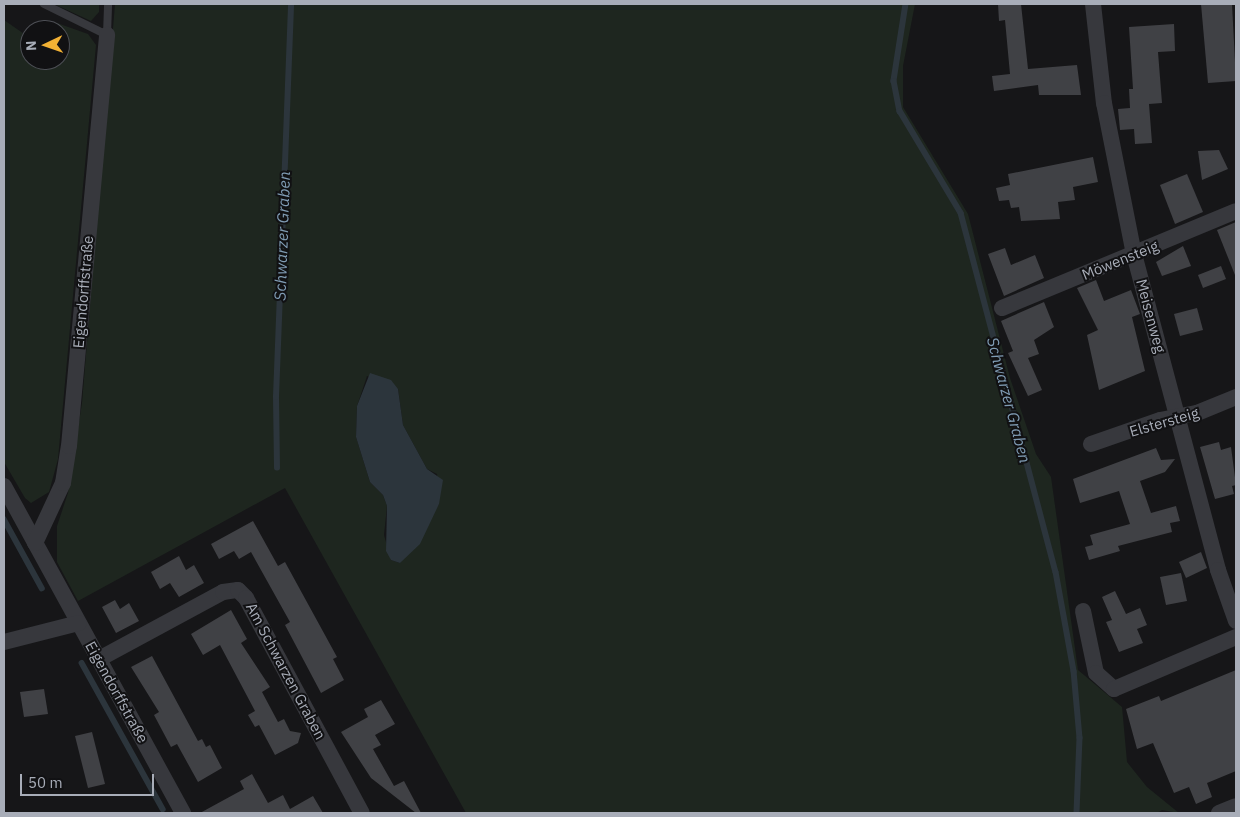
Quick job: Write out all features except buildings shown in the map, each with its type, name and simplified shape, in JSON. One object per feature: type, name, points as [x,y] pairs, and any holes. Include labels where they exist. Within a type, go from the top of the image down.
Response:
[{"type":"street","name":"Meisenweg","points":[[1092,4],[1114,158],[1134,254],[1218,570],[1236,622]]},
{"type":"street","name":"Eigendorffstraße","points":[[35,543],[63,483],[69,446],[107,34]]},
{"type":"street","name":"Möwensteig","points":[[1002,308],[1236,211]]},
{"type":"street","name":"Elstersteig","points":[[1091,444],[1236,397]]},
{"type":"street","name":"Eigendorffstraße","points":[[4,486],[183,813]]},
{"type":"street","name":"Am Schwarzen Graben","points":[[99,659],[223,592],[238,590],[246,598],[362,813]]},
{"type":"street","points":[[1083,611],[1096,674],[1114,689],[1236,637]]},
{"type":"street","name":"Eigendorffstraße","points":[[4,642],[79,623]]},
{"type":"street","points":[[1219,813],[1236,806]]},
{"type":"lane","points":[[44,4],[107,34]]},
{"type":"lane","name":"Eigendorffstraße","points":[[107,34],[108,4]]},
{"type":"shaded area","points":[[54,4],[99,4],[99,12],[91,21]]},
{"type":"shaded area","points":[[115,4],[915,4],[903,66],[903,107],[968,214],[1010,378],[1036,454],[1051,477],[1078,670],[1122,707],[1127,762],[1147,787],[1179,813],[1162,810],[1157,813],[466,813],[285,488],[78,601],[57,562],[57,526],[68,493],[82,403]],"holes":[[[367,376],[398,389],[403,425],[427,469],[437,474],[439,504],[400,563],[391,560],[384,535],[387,506],[383,495],[370,482],[356,437],[357,406]]]},
{"type":"shaded area","points":[[4,20],[20,31],[20,70],[70,70],[70,28],[88,34],[96,45],[58,459],[49,492],[31,503],[25,498],[4,462]]},
{"type":"shaded area","points":[[370,373],[391,380],[398,389],[403,425],[427,469],[443,480],[439,504],[420,544],[400,563],[391,560],[386,551],[387,506],[383,495],[370,482],[356,437],[357,406]]},
{"type":"waterway","name":"Schwarzer Graben","points":[[277,468],[276,397],[291,4]]},
{"type":"waterway","name":"Schwarzer Graben","points":[[906,4],[894,81],[900,111],[961,213],[1056,572],[1074,671],[1080,738],[1077,813]]},
{"type":"waterway","points":[[4,519],[42,588]]},
{"type":"waterway","points":[[82,663],[163,809]]}]
